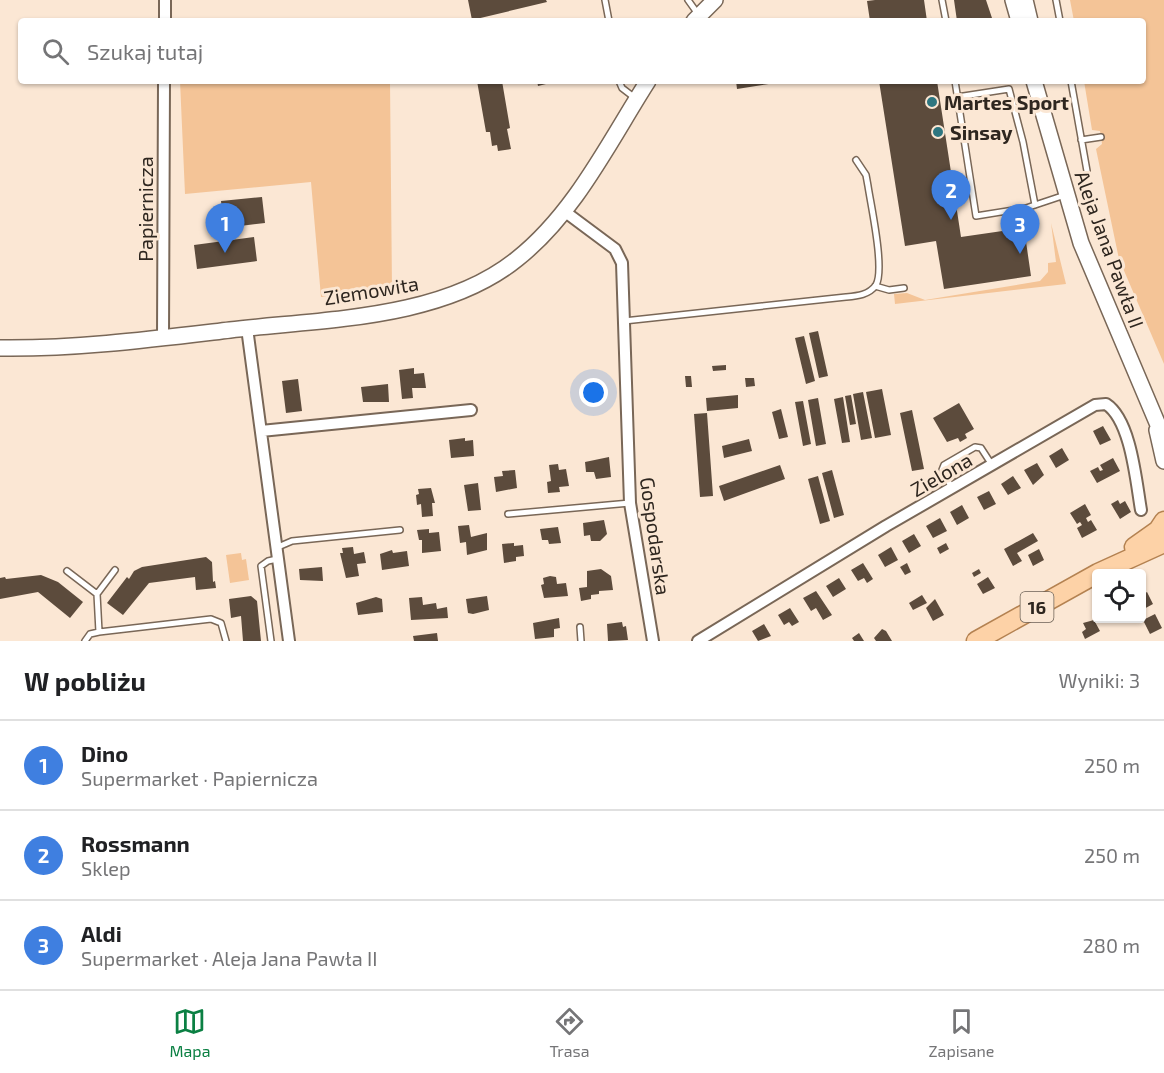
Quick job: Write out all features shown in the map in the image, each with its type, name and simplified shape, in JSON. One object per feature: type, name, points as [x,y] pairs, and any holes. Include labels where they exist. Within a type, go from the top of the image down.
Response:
[{"type":"main road","name":"16","points":[[1104,569],[1150,536],[1164,521]]},
{"type":"main road","name":"16","points":[[1107,569],[1164,543]]},
{"type":"main road","name":"16","points":[[976,641],[1092,576]]},
{"type":"street","points":[[165,0],[165,18]]},
{"type":"street","points":[[696,18],[715,0]]},
{"type":"street","points":[[1013,0],[1018,18]]},
{"type":"street","points":[[1025,0],[1029,18]]},
{"type":"street","name":"Papiernicza","points":[[163,338],[164,84]]},
{"type":"street","name":"Ziemowita","points":[[0,348],[65,347],[163,338],[389,311],[450,296],[475,286],[517,260],[564,211],[646,84]]},
{"type":"street","name":"Aleja Jana Pawła II","points":[[1035,84],[1065,195],[1081,243],[1164,439]]},
{"type":"street","name":"Aleja Jana Pawła II","points":[[1042,84],[1048,129]]},
{"type":"street","name":"Gospodarska","points":[[564,211],[615,249],[620,256],[630,503],[653,641]]},
{"type":"street","points":[[247,328],[289,641]]},
{"type":"street","name":"Zielona","points":[[698,641],[1095,405],[1107,404],[1115,409],[1119,417],[1129,445],[1141,510]]},
{"type":"street","points":[[261,431],[471,410]]},
{"type":"street","name":"Aleja Jana Pawła II","points":[[1154,415],[1164,461]]},
{"type":"lane","points":[[605,0],[608,18]]},
{"type":"lane","points":[[688,0],[696,18]]},
{"type":"lane","points":[[942,0],[945,18]]},
{"type":"lane","points":[[1056,0],[1059,18]]},
{"type":"lane","points":[[620,84],[622,88],[637,99]]},
{"type":"lane","points":[[955,84],[976,216],[1011,212],[1065,195]]},
{"type":"lane","points":[[1072,84],[1087,171]]},
{"type":"lane","points":[[957,97],[1009,89],[1023,142],[1035,205]]},
{"type":"lane","points":[[1081,140],[1101,137]]},
{"type":"lane","points":[[624,321],[846,297],[860,295],[875,286],[879,268],[868,186],[866,175],[856,160]]},
{"type":"lane","points":[[875,286],[889,290],[904,288]]},
{"type":"lane","points":[[952,488],[942,470],[944,465],[975,447],[981,448],[992,465]]},
{"type":"lane","points":[[508,514],[630,503]]},
{"type":"lane","points":[[278,547],[292,541],[400,530]]},
{"type":"lane","points":[[271,641],[261,566],[268,561],[279,559]]},
{"type":"lane","points":[[99,632],[97,594],[115,570]]},
{"type":"lane","points":[[67,571],[97,594]]},
{"type":"lane","points":[[85,641],[90,634],[99,632],[211,619],[221,623],[226,641]]},
{"type":"lane","points":[[580,627],[580,641]]},
{"type":"shaded area","points":[[1070,0],[1164,0],[1164,364],[1119,259],[1096,149],[1102,144],[1100,131],[1092,130],[1084,84],[1146,84],[1146,18],[1073,18]]},
{"type":"shaded area","points":[[180,84],[390,84],[392,289],[321,297],[311,182],[185,194]]},
{"type":"shaded area","points":[[1051,223],[1066,284],[895,304],[894,294],[907,293],[925,300],[1040,281],[1048,272],[1048,263],[1056,262]]},
{"type":"shaded area","points":[[241,553],[242,560],[246,559],[249,580],[230,583],[226,555]]},
{"type":"building","points":[[468,0],[546,0],[547,2],[480,18],[472,18]]},
{"type":"building","points":[[924,0],[927,18],[870,18],[867,1]]},
{"type":"building","points":[[954,0],[986,0],[992,18],[957,18]]},
{"type":"building","points":[[478,84],[503,84],[511,149],[498,151],[497,145],[492,146],[490,132],[486,132]]},
{"type":"building","points":[[736,84],[769,84],[737,89]]},
{"type":"building","points":[[879,84],[937,84],[961,237],[1024,228],[1031,276],[944,289],[936,241],[905,246]]},
{"type":"building","points":[[262,197],[265,223],[224,228],[221,201]]},
{"type":"building","points":[[254,237],[257,261],[197,269],[194,245]]},
{"type":"building","points":[[818,331],[828,376],[819,378],[809,333]]},
{"type":"building","points":[[804,336],[815,381],[806,384],[795,338]]},
{"type":"building","points":[[726,365],[726,370],[713,371],[712,366]]},
{"type":"building","points":[[414,368],[414,374],[424,373],[426,388],[412,388],[413,398],[402,399],[399,370]]},
{"type":"building","points":[[685,376],[691,376],[692,387],[686,387]]},
{"type":"building","points":[[745,378],[754,378],[755,386],[746,387]]},
{"type":"building","points":[[298,379],[302,411],[286,413],[282,381]]},
{"type":"building","points":[[388,384],[389,402],[363,402],[361,387]]},
{"type":"building","points":[[882,389],[891,435],[875,438],[866,392]]},
{"type":"building","points":[[863,392],[872,438],[861,440],[853,394]]},
{"type":"building","points":[[738,395],[738,408],[707,411],[706,398]]},
{"type":"building","points":[[851,395],[856,424],[850,425],[845,396]]},
{"type":"building","points":[[843,397],[850,442],[842,443],[834,399]]},
{"type":"building","points":[[818,398],[826,444],[816,446],[808,400]]},
{"type":"building","points":[[803,401],[811,444],[803,446],[795,402]]},
{"type":"building","points":[[959,403],[974,429],[965,434],[967,438],[960,442],[958,438],[947,442],[933,418]]},
{"type":"building","points":[[781,409],[788,437],[779,439],[772,412]]},
{"type":"building","points":[[912,410],[924,469],[912,471],[900,413]]},
{"type":"building","points":[[707,413],[713,496],[700,497],[694,414]]},
{"type":"building","points":[[1103,426],[1111,440],[1100,445],[1093,431]]},
{"type":"building","points":[[465,438],[465,441],[473,440],[474,456],[451,458],[449,440]]},
{"type":"building","points":[[749,439],[752,451],[724,458],[722,446]]},
{"type":"building","points":[[1062,448],[1069,460],[1056,468],[1049,456]]},
{"type":"building","points":[[609,457],[611,477],[596,479],[594,472],[586,472],[585,462]]},
{"type":"building","points":[[1113,458],[1120,471],[1097,483],[1090,471],[1098,467],[1100,471],[1103,470],[1100,465]]},
{"type":"building","points":[[1037,463],[1044,475],[1033,485],[1024,470]]},
{"type":"building","points":[[558,464],[559,470],[566,469],[569,486],[559,487],[560,492],[548,493],[547,482],[551,481],[549,465]]},
{"type":"building","points":[[780,465],[785,479],[724,501],[719,486]]},
{"type":"building","points":[[515,470],[517,488],[496,492],[494,477],[503,476],[502,471]]},
{"type":"building","points":[[832,470],[844,515],[834,518],[822,473]]},
{"type":"building","points":[[818,476],[830,521],[820,524],[808,479]]},
{"type":"building","points":[[1013,476],[1021,488],[1008,495],[1001,484]]},
{"type":"building","points":[[478,483],[481,510],[468,511],[464,485]]},
{"type":"building","points":[[431,488],[435,503],[432,503],[433,516],[422,517],[421,504],[417,505],[416,495],[419,494],[418,489]]},
{"type":"building","points":[[989,491],[996,504],[984,510],[977,497]]},
{"type":"building","points":[[1118,500],[1120,504],[1125,501],[1131,512],[1120,519],[1111,504]]},
{"type":"building","points":[[1085,504],[1091,515],[1086,518],[1088,522],[1091,520],[1097,530],[1082,538],[1077,528],[1082,525],[1080,522],[1077,524],[1070,513]]},
{"type":"building","points":[[962,505],[969,518],[957,525],[950,512]]},
{"type":"building","points":[[940,518],[947,531],[933,538],[926,526]]},
{"type":"building","points":[[604,520],[607,534],[600,541],[591,541],[590,535],[584,536],[583,523]]},
{"type":"building","points":[[469,525],[471,537],[487,533],[487,550],[467,555],[466,542],[460,543],[458,526]]},
{"type":"building","points":[[558,527],[561,543],[549,544],[548,540],[542,540],[540,529]]},
{"type":"building","points":[[429,529],[429,533],[439,532],[441,551],[422,553],[422,540],[419,540],[417,530]]},
{"type":"building","points":[[1033,533],[1038,541],[1017,553],[1022,561],[1013,566],[1004,549]]},
{"type":"building","points":[[914,534],[921,546],[909,553],[902,541]]},
{"type":"building","points":[[514,543],[514,546],[523,545],[524,556],[516,557],[516,561],[504,563],[502,544]]},
{"type":"building","points":[[946,543],[949,549],[940,554],[937,548]]},
{"type":"building","points":[[353,547],[354,554],[364,552],[366,563],[357,564],[359,576],[346,578],[340,553],[343,553],[342,548]]},
{"type":"building","points":[[891,547],[898,560],[885,567],[878,555]]},
{"type":"building","points":[[1039,549],[1044,560],[1033,566],[1028,555]]},
{"type":"building","points":[[392,550],[393,553],[407,551],[409,566],[382,570],[380,554]]},
{"type":"building","points":[[206,557],[212,562],[213,582],[215,581],[216,588],[196,590],[195,577],[149,583],[123,615],[107,603],[127,577],[129,579],[134,571],[142,567]]},
{"type":"building","points":[[863,563],[873,579],[867,583],[864,578],[858,581],[851,570]]},
{"type":"building","points":[[907,563],[911,572],[905,575],[900,567]]},
{"type":"building","points":[[322,567],[323,581],[300,580],[299,569]]},
{"type":"building","points":[[601,569],[611,576],[613,590],[599,591],[599,594],[591,595],[591,599],[581,601],[579,588],[587,587],[587,571]]},
{"type":"building","points":[[979,569],[981,573],[974,577],[972,573]]},
{"type":"building","points":[[41,575],[58,582],[83,602],[70,618],[38,592],[0,599],[0,578]]},
{"type":"building","points":[[556,577],[557,584],[566,583],[568,596],[544,598],[541,585],[544,584],[543,578]]},
{"type":"building","points":[[988,577],[995,588],[983,594],[977,584]]},
{"type":"building","points":[[839,578],[846,589],[833,597],[826,586]]},
{"type":"building","points":[[816,591],[832,615],[823,620],[816,608],[811,611],[803,598]]},
{"type":"building","points":[[1146,593],[1153,604],[1146,608]]},
{"type":"building","points":[[922,595],[927,603],[913,610],[909,603]]},
{"type":"building","points":[[251,596],[257,601],[261,641],[243,641],[241,616],[231,618],[229,599]]},
{"type":"building","points":[[487,596],[489,610],[468,613],[466,599]]},
{"type":"building","points":[[376,597],[382,599],[383,612],[358,615],[356,603]]},
{"type":"building","points":[[422,597],[423,605],[436,603],[437,609],[447,607],[448,618],[411,620],[409,598]]},
{"type":"building","points":[[935,599],[944,615],[933,621],[926,608]]},
{"type":"building","points":[[790,608],[799,622],[792,626],[789,622],[784,625],[778,615]]},
{"type":"building","points":[[1155,614],[1162,628],[1150,634],[1144,623],[1146,618]]},
{"type":"building","points":[[559,618],[560,628],[554,629],[554,637],[535,639],[533,623]]},
{"type":"building","points":[[1092,621],[1100,631],[1085,639],[1082,632],[1086,629],[1083,623]]},
{"type":"building","points":[[622,622],[623,627],[626,626],[628,640],[608,641],[607,624]]},
{"type":"building","points":[[764,624],[771,636],[758,641],[752,631]]},
{"type":"building","points":[[882,629],[892,641],[876,641],[874,638]]},
{"type":"building","points":[[437,633],[438,641],[414,641],[413,636]]},
{"type":"building","points":[[859,633],[864,641],[854,641],[852,638]]},
{"type":"place","name":"Martes Sport","points":[[932,102]]},
{"type":"place","name":"Sinsay","points":[[938,132]]},
{"type":"place","name":"Rossmann","points":[[951,220]]},
{"type":"place","name":"Dino","points":[[225,253]]},
{"type":"place","name":"Aldi","points":[[1020,254]]}]
